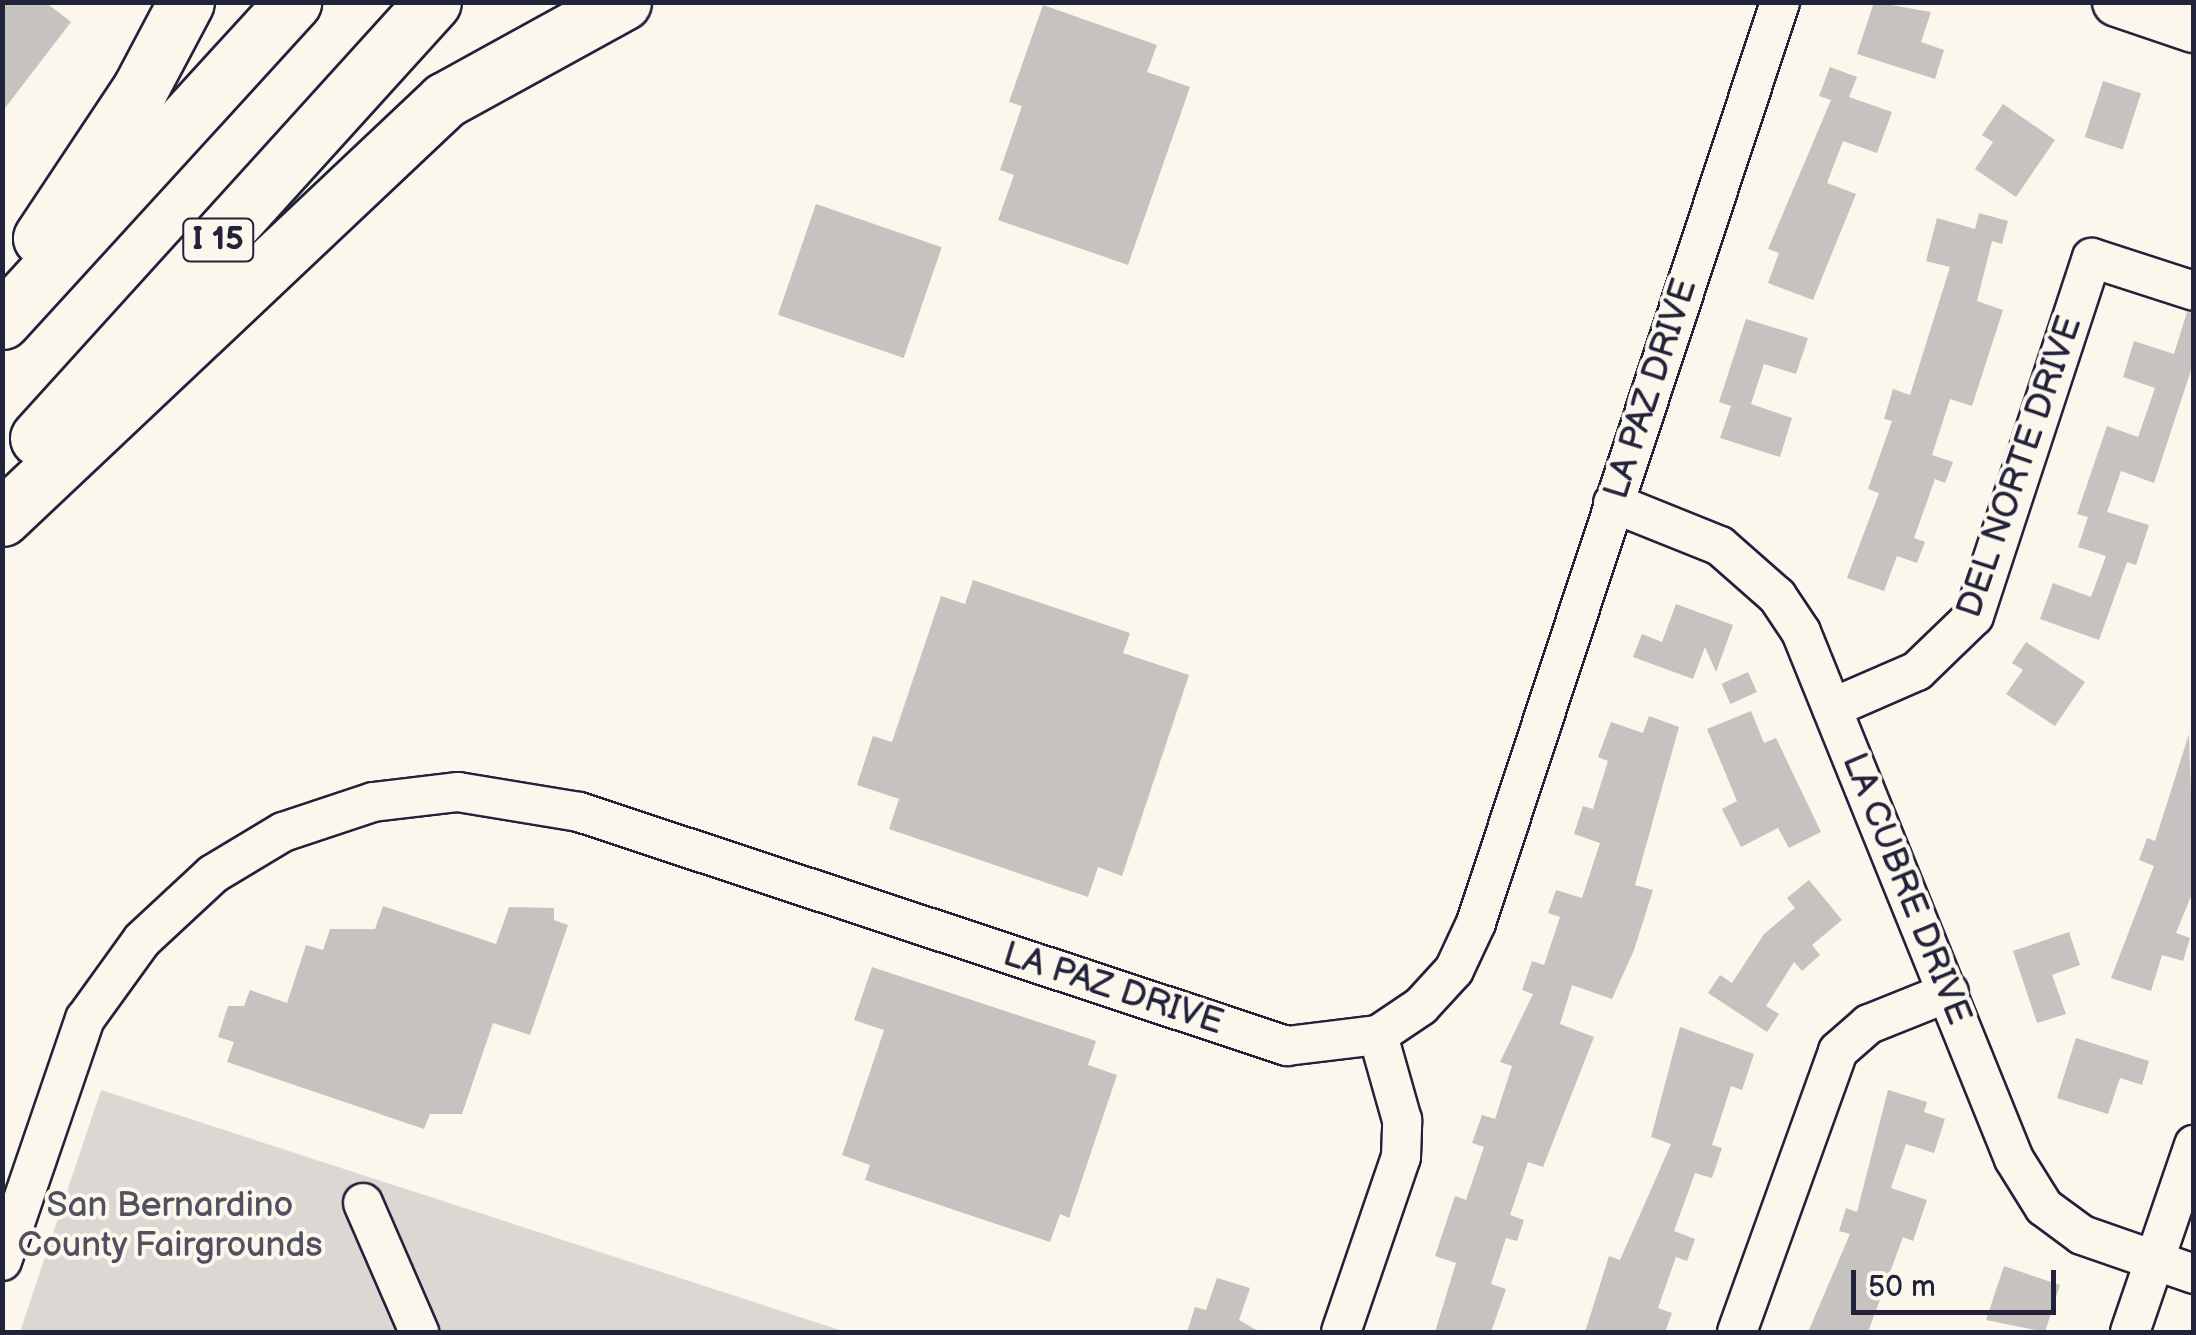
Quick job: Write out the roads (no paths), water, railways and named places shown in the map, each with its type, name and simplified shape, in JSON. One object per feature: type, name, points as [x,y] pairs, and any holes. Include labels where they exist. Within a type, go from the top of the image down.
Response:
[{"type":"highway","points":[[2,295],[140,90],[186,2]]},
{"type":"highway","points":[[2,321],[293,2]]},
{"type":"highway","name":"I 15","points":[[2,478],[433,2]]},
{"type":"highway","points":[[2,518],[445,100],[623,2]]},
{"type":"main road","points":[[2117,2],[2194,28]]},
{"type":"street","name":"LA PAZ DRIVE","points":[[2,1261],[84,1019],[142,940],[213,874],[283,832],[373,802],[458,792],[520,797],[1286,1046],[1378,1036],[1454,970],[1476,923],[1780,2]]},
{"type":"street","name":"DEL NORTE DRIVE","points":[[1832,708],[1917,671],[1974,616],[2092,258],[2194,291]]},
{"type":"street","name":"LA CUBRE DRIVE","points":[[1613,503],[1695,535],[1751,570],[1800,632],[2014,1159],[2044,1207],[2082,1235],[2194,1274]]},
{"type":"street","points":[[1737,1332],[1838,1051],[1869,1024],[1949,992]]},
{"type":"street","points":[[1341,1332],[1401,1156],[1402,1120],[1378,1036]]},
{"type":"street","points":[[2130,1332],[2194,1146]]},
{"type":"street","points":[[363,1203],[419,1332]]},
{"type":"park label","name":"San Bernardino County Fairgrounds","points":[[170,1226]]}]
